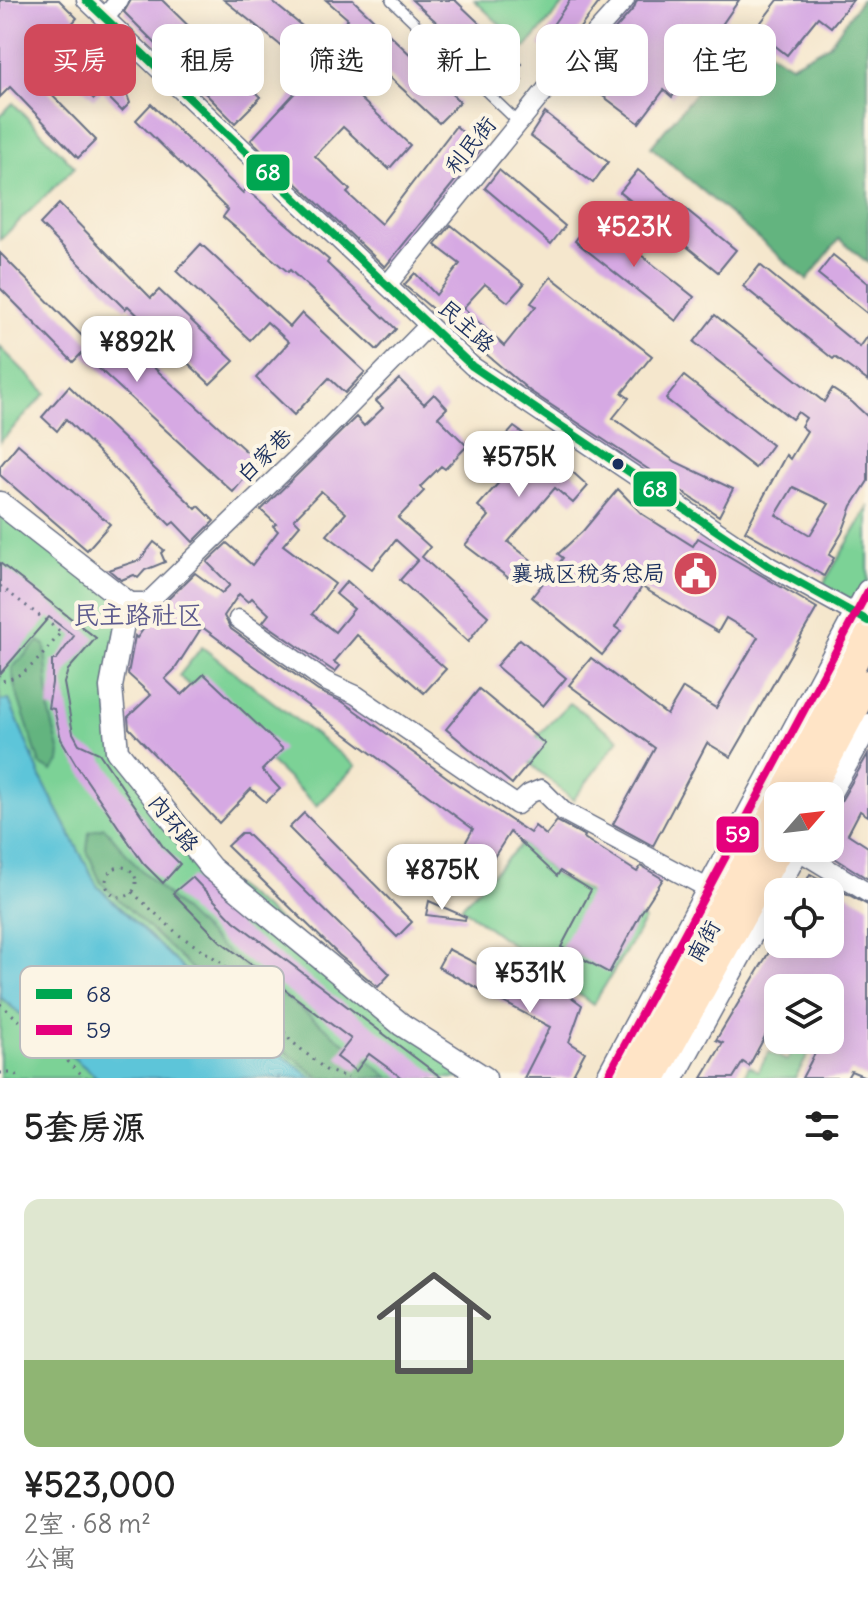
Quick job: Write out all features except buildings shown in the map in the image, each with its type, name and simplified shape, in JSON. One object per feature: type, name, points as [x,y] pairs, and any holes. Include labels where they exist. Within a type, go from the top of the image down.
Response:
[{"type":"main road","points":[[789,782],[864,624]]},
{"type":"main road","points":[[815,782],[868,683]]},
{"type":"main road","name":"南街","points":[[628,1078],[773,862]]},
{"type":"main road","name":"南街","points":[[653,1078],[775,862]]},
{"type":"street","name":"民主路","points":[[86,0],[484,374],[769,566],[864,624]]},
{"type":"street","points":[[105,18],[119,0]]},
{"type":"street","name":"利民街","points":[[387,285],[519,123],[625,0]]},
{"type":"street","name":"白家巷","points":[[127,602],[142,602],[145,605],[323,433],[429,325]]},
{"type":"street","points":[[0,503],[127,602]]},
{"type":"street","points":[[607,1078],[709,889],[864,624],[868,591]]},
{"type":"street","name":"内环路","points":[[127,602],[111,687],[117,751],[211,868],[402,1025],[485,1078]]},
{"type":"street","points":[[238,619],[325,681],[356,695],[517,805],[529,794],[541,789],[563,811],[709,889]]},
{"type":"street","points":[[836,782],[868,725]]},
{"type":"street","points":[[673,1078],[776,862]]},
{"type":"street","points":[[815,862],[868,893]]},
{"type":"lane","points":[[391,0],[519,123]]},
{"type":"path","points":[[0,586],[61,632],[45,653],[22,674],[0,681]]},
{"type":"path","points":[[120,867],[130,869],[136,878],[132,892],[124,896],[111,892],[107,885],[111,871],[120,867]]},
{"type":"path","points":[[132,892],[179,935],[224,966]]},
{"type":"path","points":[[0,1004],[20,1021]]},
{"type":"path","points":[[284,1032],[326,1070],[348,1078]]},
{"type":"path","points":[[63,1058],[86,1078]]},
{"type":"path","points":[[0,1073],[14,1073],[20,1078]]},
{"type":"green space","points":[[474,0],[568,0],[546,24],[536,24],[536,36],[525,48],[520,43],[520,24],[500,24]]},
{"type":"green space","points":[[861,0],[868,0],[868,263],[839,239],[807,280],[651,147],[693,96],[776,96],[776,56],[791,65],[829,45]]},
{"type":"green space","points":[[13,103],[75,167],[0,240],[0,116]]},
{"type":"green space","points":[[0,347],[46,393],[0,442]]},
{"type":"green space","points":[[0,491],[127,602],[117,750],[211,868],[485,1078],[313,1078],[284,1057],[284,966],[180,966],[97,886],[42,780],[9,700],[0,701]]},
{"type":"green space","points":[[868,508],[868,592],[856,615],[818,593]]},
{"type":"green space","points":[[39,641],[45,645],[50,714],[60,753],[59,762],[52,771],[40,764],[15,688],[12,668]]},
{"type":"green space","points":[[202,647],[356,766],[317,806],[179,676]]},
{"type":"green space","points":[[570,703],[619,739],[573,800],[519,754]]},
{"type":"green space","points":[[104,827],[135,864],[217,944],[245,966],[189,966],[101,883],[87,851],[89,832]]},
{"type":"green space","points":[[522,843],[557,876],[645,920],[593,1005],[461,907]]},
{"type":"green space","points":[[284,996],[390,1078],[320,1078],[284,1051]]},
{"type":"green space","points":[[0,997],[20,1014],[20,1058],[74,1058],[98,1078],[0,1078]]},
{"type":"green space","points":[[768,1054],[787,1061],[791,1054],[809,1054],[795,1078],[743,1078],[749,1066],[758,1071]]},
{"type":"water","points":[[9,700],[42,780],[97,886],[180,966],[20,966],[20,1014],[0,997],[0,701]]},
{"type":"water","points":[[284,1057],[313,1078],[98,1078],[74,1058]]},
{"type":"transit line","name":"68","points":[[86,0],[472,366],[769,566],[868,621]]},
{"type":"transit line","name":"59","points":[[607,1078],[868,591]]},
{"type":"place","name":"襄城区税务总局","points":[[696,573]]},
{"type":"district","name":"民主路社区","points":[[138,615]]}]
